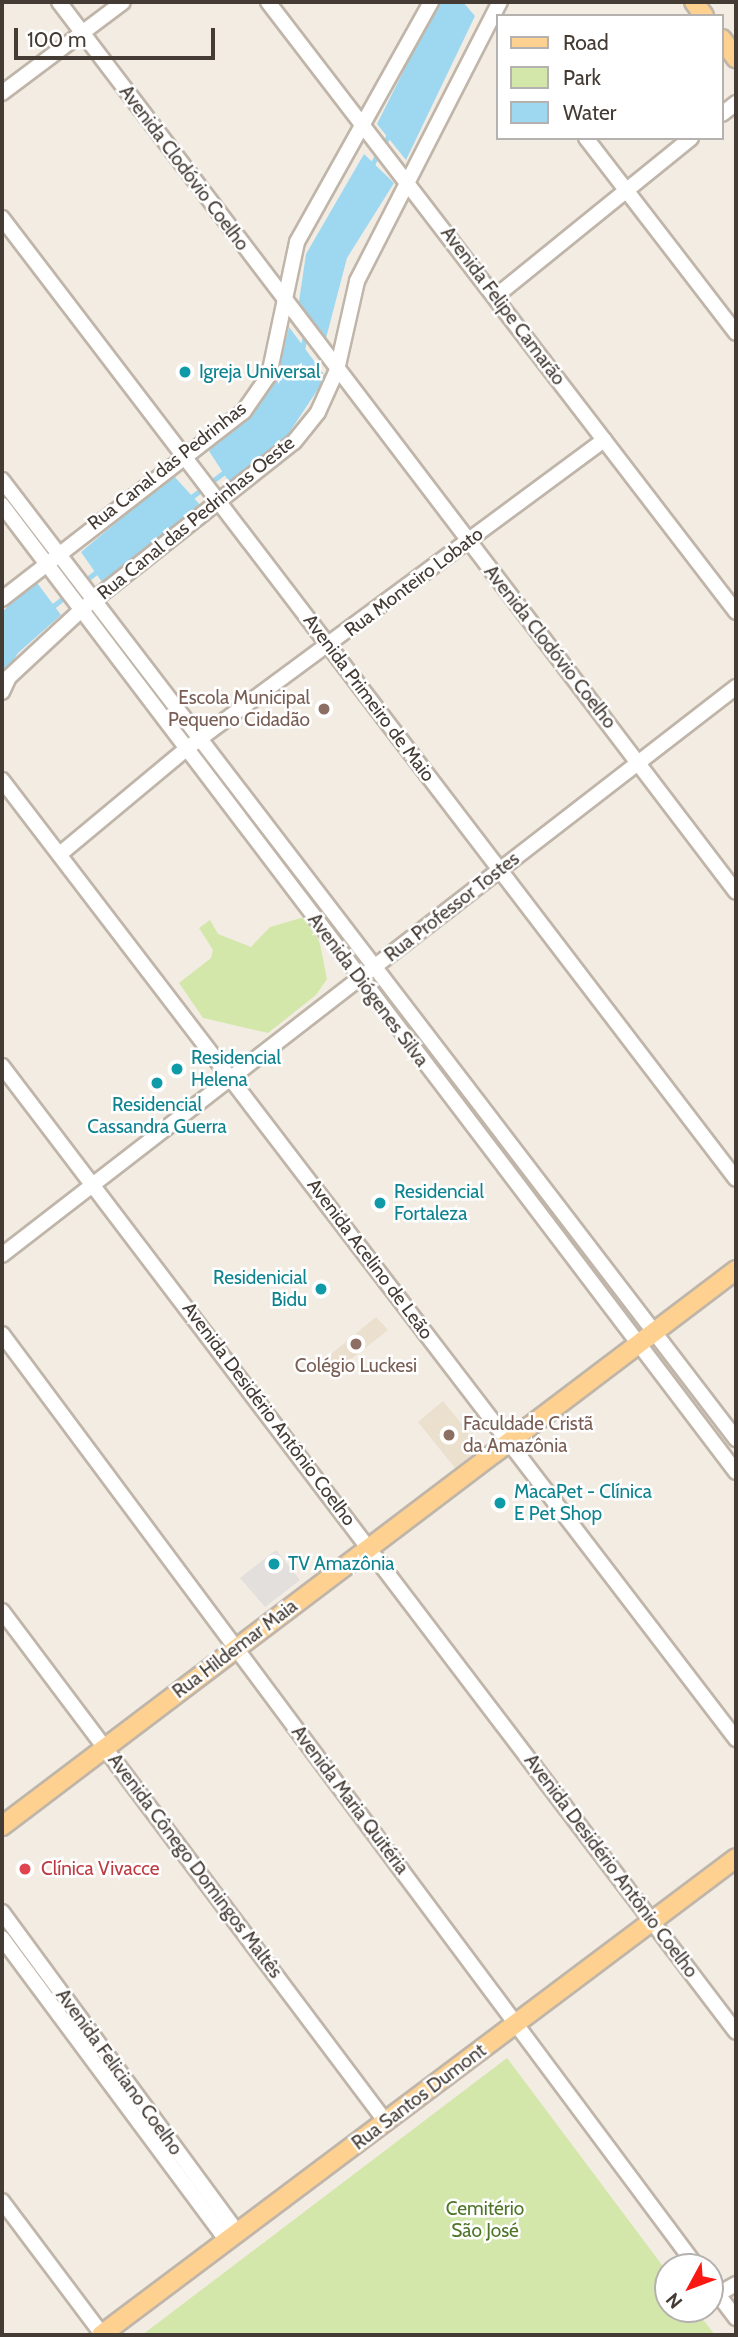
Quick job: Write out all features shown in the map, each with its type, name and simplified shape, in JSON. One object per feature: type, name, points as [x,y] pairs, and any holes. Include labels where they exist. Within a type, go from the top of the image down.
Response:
[{"type":"main road","points":[[724,42],[736,58]]},
{"type":"main road","name":"Rua Hildemar Maia","points":[[2,1826],[736,1270]]},
{"type":"main road","name":"Rua Santos Dumont","points":[[101,2335],[736,1858]]},
{"type":"street","name":"Avenida Clodóvio Coelho","points":[[59,2],[736,892]]},
{"type":"street","points":[[2,93],[123,2]]},
{"type":"street","name":"Avenida Felipe Camarão","points":[[268,2],[736,612]]},
{"type":"street","name":"Rua Canal das Pedrinhas","points":[[2,599],[50,568],[58,552],[189,458],[244,411],[269,375],[297,242],[369,131],[431,2]]},
{"type":"street","points":[[483,3],[497,13]]},
{"type":"street","name":"Rua Canal das Pedrinhas Oeste","points":[[2,692],[9,677],[77,605],[294,442],[318,412],[357,281],[404,178],[496,15]]},
{"type":"street","points":[[588,140],[736,333]]},
{"type":"street","points":[[496,296],[688,140]]},
{"type":"street","name":"Avenida Primeiro de Maio","points":[[2,218],[219,497],[329,646],[736,1179]]},
{"type":"street","name":"Rua Monteiro Lobato","points":[[60,854],[186,749],[329,646],[604,440]]},
{"type":"street","name":"Avenida Diógenes Silva","points":[[2,480],[736,1439]]},
{"type":"street","name":"Avenida Diógenes Silva","points":[[2,505],[360,978],[491,1156],[736,1472]]},
{"type":"street","name":"Rua Professor Tostes","points":[[2,1255],[229,1075],[360,978],[736,687]]},
{"type":"street","name":"Avenida Acelino de Leão","points":[[2,780],[736,1739]]},
{"type":"street","name":"Avenida Desidério Antônio Coelho","points":[[2,1066],[95,1183],[736,2032]]},
{"type":"street","points":[[491,1156],[508,1142]]},
{"type":"street","name":"Avenida Maria Quitéria","points":[[2,1334],[234,1649],[384,1842],[513,2027],[686,2253]]},
{"type":"street","name":"Avenida Cônego Domingos Maltês","points":[[2,1611],[386,2122]]},
{"type":"street","name":"Avenida Feliciano Coelho","points":[[2,1912],[231,2236]]},
{"type":"street","name":"Avenida Feliciano Coelho","points":[[2,1937],[231,2236]]},
{"type":"street","points":[[2,2201],[101,2335]]},
{"type":"street","points":[[724,2302],[736,2318]]},
{"type":"shaded area","name":"Colégio Luckesi","points":[[376,1317],[388,1330],[336,1371],[325,1359]]},
{"type":"shaded area","name":"Faculdade Cristã da Amazônia","points":[[443,1401],[481,1448],[455,1468],[418,1422]]},
{"type":"shaded area","points":[[276,1550],[300,1580],[265,1607],[240,1578]]},
{"type":"green space","points":[[301,918],[310,920],[320,944],[327,979],[316,995],[268,1033],[203,1018],[179,983],[211,958],[213,950],[199,928],[210,920],[218,934],[251,947],[270,927]]},
{"type":"green space","name":"Cemitério São José","points":[[507,2058],[654,2254],[654,2323],[706,2323],[715,2335],[142,2335]]},
{"type":"water","points":[[438,2],[463,2],[475,16],[406,160],[377,124]]},
{"type":"water","points":[[364,154],[394,183],[347,258],[325,342],[298,308],[306,254]]},
{"type":"water","points":[[289,327],[326,377],[287,436],[231,485],[209,451],[276,382]]},
{"type":"water","points":[[173,475],[202,507],[104,585],[81,552]]},
{"type":"water","points":[[35,580],[61,615],[18,653],[2,679],[2,612]]},
{"type":"waterway","points":[[370,168],[390,133]]},
{"type":"waterway","points":[[302,350],[306,331]]},
{"type":"waterway","points":[[189,499],[227,470]]},
{"type":"waterway","points":[[52,607],[100,569]]},
{"type":"place","name":"Igreja Universal","points":[[185,372]]},
{"type":"place","name":"Escola Municipal Pequeno Cidadão","points":[[324,709]]},
{"type":"place","name":"Residencial Helena","points":[[177,1069]]},
{"type":"place","name":"Residencial Cassandra Guerra","points":[[157,1083]]},
{"type":"place","name":"Residencial Fortaleza","points":[[380,1203]]},
{"type":"place","name":"Residenicial Bidu","points":[[321,1289]]},
{"type":"place","name":"Colégio Luckesi","points":[[356,1344]]},
{"type":"place","name":"Faculdade Cristã da Amazônia","points":[[449,1435]]},
{"type":"place","name":"MacaPet - Clínica E Pet Shop","points":[[500,1503]]},
{"type":"place","name":"TV Amazônia","points":[[274,1564]]},
{"type":"place","name":"Clínica Vivacce","points":[[25,1869]]}]
